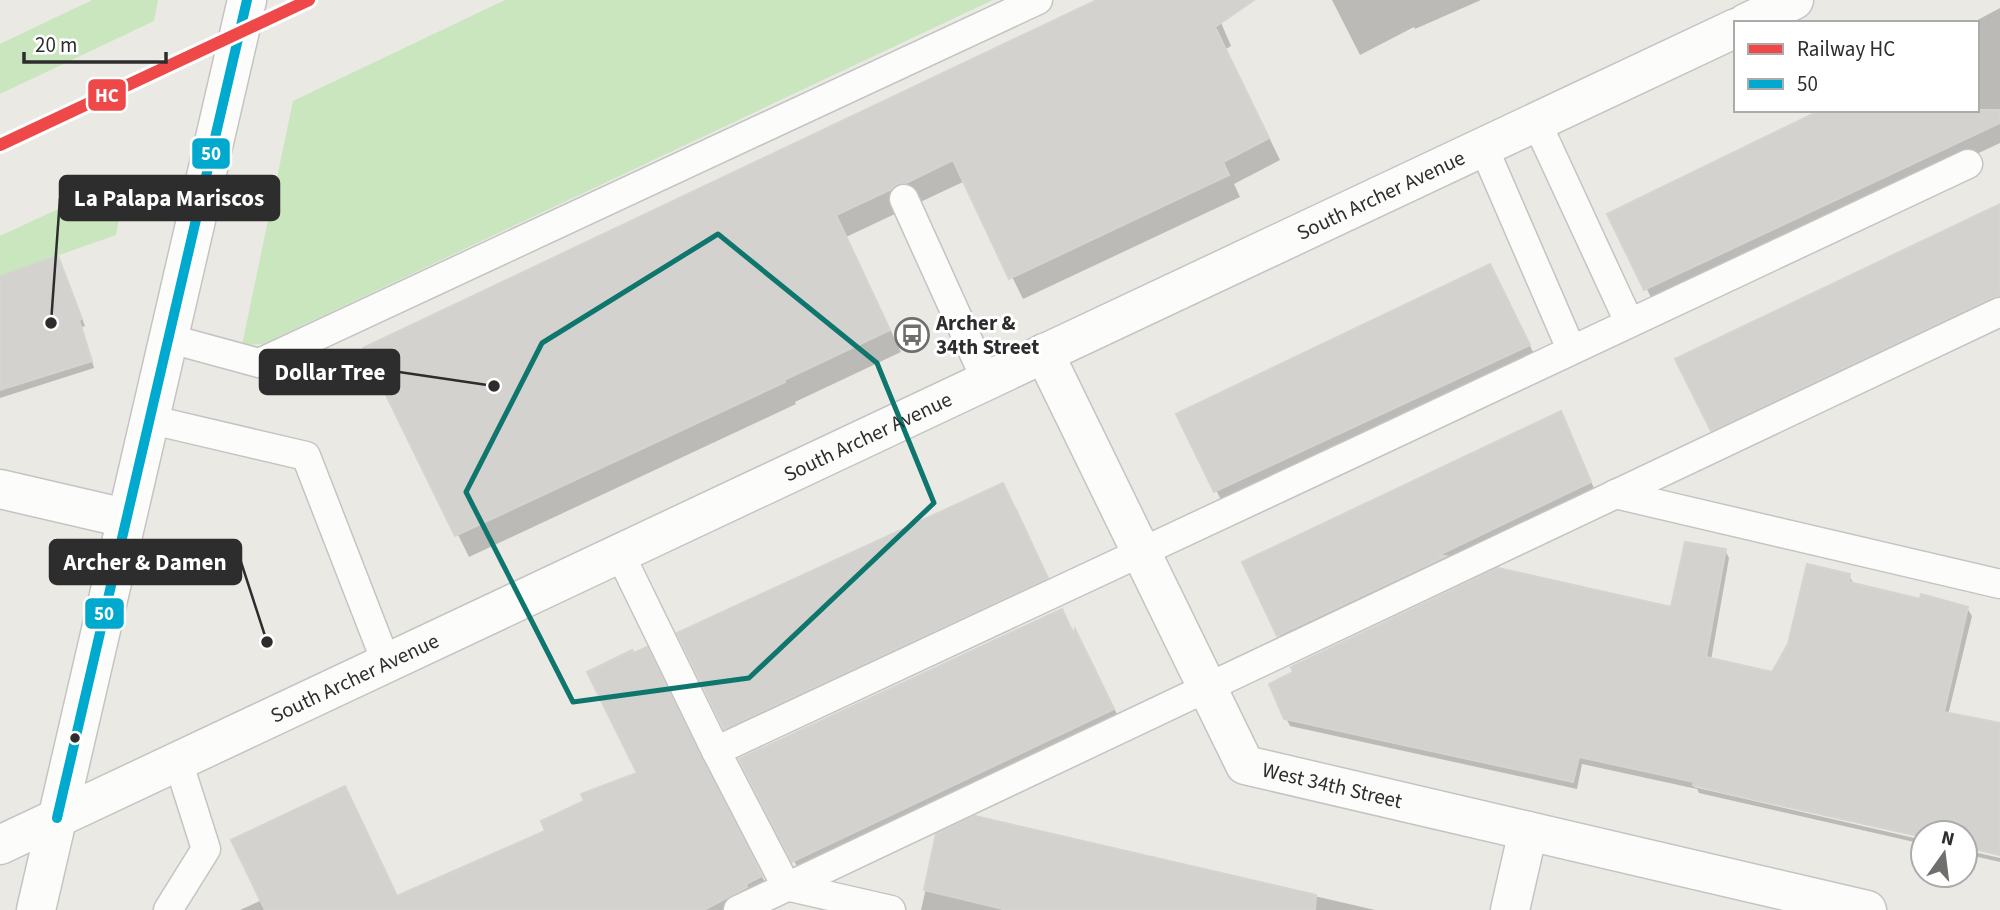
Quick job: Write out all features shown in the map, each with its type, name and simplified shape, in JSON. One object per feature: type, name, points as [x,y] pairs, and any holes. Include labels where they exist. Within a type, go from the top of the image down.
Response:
[{"type":"main road","points":[[36,910],[247,0]]},
{"type":"main road","points":[[1750,21],[1794,0]]},
{"type":"main road","name":"South Archer Avenue","points":[[0,845],[1734,28]]},
{"type":"main road","name":"West 34th Street","points":[[1044,353],[1245,765],[1867,910]]},
{"type":"main road","points":[[0,489],[125,518]]},
{"type":"main road","points":[[1510,910],[1528,831]]},
{"type":"lane","points":[[167,338],[259,363],[1038,0]]},
{"type":"lane","points":[[1536,121],[1629,322]]},
{"type":"lane","points":[[1483,146],[1571,349]]},
{"type":"lane","points":[[716,751],[1142,554],[1571,349],[1968,164]]},
{"type":"lane","points":[[904,199],[986,380]]},
{"type":"lane","points":[[738,910],[2000,312]]},
{"type":"lane","points":[[148,419],[306,456],[386,662]]},
{"type":"lane","points":[[1615,494],[2000,584]]},
{"type":"lane","points":[[619,552],[716,751],[786,886],[891,910]]},
{"type":"lane","points":[[168,910],[206,849],[178,761]]},
{"type":"highlighted area","points":[[718,234],[877,363],[934,503],[749,678],[573,702],[466,492],[542,343]]},
{"type":"green space","points":[[92,0],[158,0],[154,21],[0,94],[0,44]]},
{"type":"green space","points":[[505,0],[993,0],[263,344],[242,345],[293,101]]},
{"type":"green space","points":[[127,177],[116,235],[0,276],[0,236]]},
{"type":"building","points":[[1097,0],[1254,0],[1215,27],[1269,138],[1223,162],[1229,175],[1009,279],[953,160],[906,183],[897,184],[890,190],[836,215],[890,330],[455,536],[363,348]]},
{"type":"building","points":[[2000,110],[2000,123],[1644,290],[1607,214],[1817,112]]},
{"type":"building","points":[[2000,204],[2000,296],[1711,431],[1675,359]]},
{"type":"building","points":[[58,256],[82,319],[79,320],[92,361],[0,390],[0,276]]},
{"type":"building","points":[[1490,264],[1530,345],[1214,492],[1176,414]]},
{"type":"building","points":[[1561,411],[1591,482],[1439,555],[1446,556],[1277,636],[1242,562]]},
{"type":"building","points":[[1003,483],[1048,578],[724,729],[677,633]]},
{"type":"building","points":[[1685,542],[1726,549],[1706,657],[1772,672],[1788,644],[1807,564],[1850,574],[1849,582],[1920,599],[1921,594],[1968,607],[1944,712],[2000,723],[2000,855],[1979,850],[1979,819],[1909,819],[1909,834],[1579,757],[1573,782],[1284,719],[1269,684],[1293,672],[1291,667],[1498,568],[1671,607]]},
{"type":"building","points":[[1062,609],[1074,635],[1075,629],[1114,709],[792,862],[739,759]]},
{"type":"building","points":[[647,647],[762,876],[746,884],[747,887],[704,910],[265,910],[231,840],[345,786],[397,896],[545,831],[541,821],[584,801],[581,794],[637,773],[587,672],[632,650],[634,653]]},
{"type":"building","points":[[975,816],[1316,895],[1315,910],[1007,910],[924,890],[936,834]]},
{"type":"rail line","name":"HC","points":[[0,145],[309,0]]},
{"type":"transit line","name":"50","points":[[57,818],[247,0]]},
{"type":"place","name":"La Palapa Mariscos","points":[[51,323]]},
{"type":"place","name":"Archer & 34th Street","points":[[912,335]]},
{"type":"place","name":"Dollar Tree","points":[[494,386]]},
{"type":"place","name":"Archer & Damen","points":[[267,642]]}]
